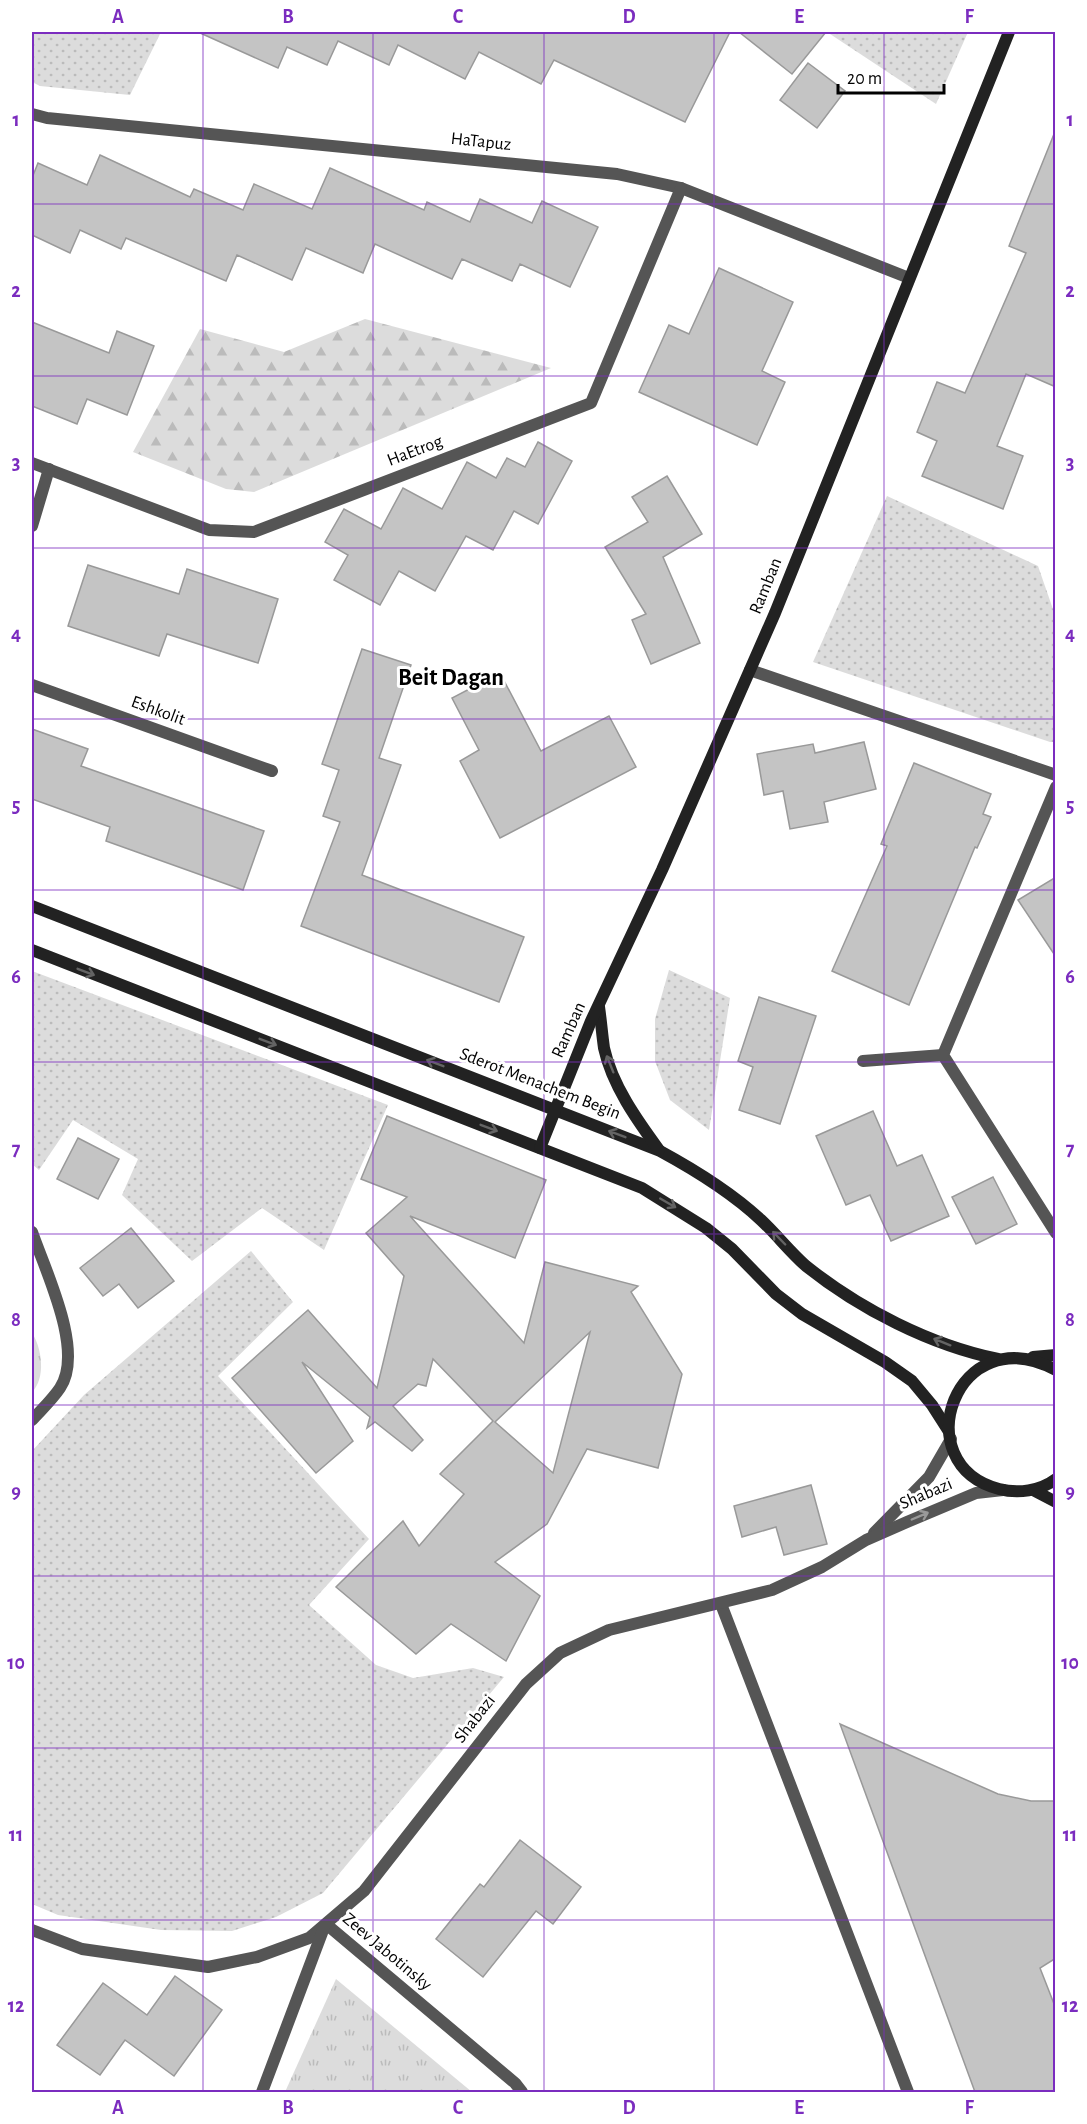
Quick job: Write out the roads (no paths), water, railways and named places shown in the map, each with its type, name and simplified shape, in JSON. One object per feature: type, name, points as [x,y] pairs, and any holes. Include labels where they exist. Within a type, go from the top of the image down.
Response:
[{"type":"street","name":"Ramban","points":[[540,1148],[554,1109],[599,1006],[750,670],[1009,32]]},
{"type":"street","name":"HaTapuz","points":[[32,114],[47,118],[617,174],[681,188],[909,278]]},
{"type":"street","name":"HaEtrog","points":[[32,463],[209,530],[254,532],[591,403],[681,188]]},
{"type":"street","points":[[32,526],[49,469]]},
{"type":"street","points":[[750,670],[1056,775]]},
{"type":"street","name":"Eshkolit","points":[[32,685],[272,771]]},
{"type":"street","points":[[943,1055],[1056,788]]},
{"type":"street","name":"Sderot Menachem Begin","points":[[32,906],[660,1150],[697,1171],[730,1195],[760,1219],[804,1263],[825,1280],[907,1327],[945,1344],[998,1359]]},
{"type":"street","points":[[32,950],[642,1188],[706,1227],[732,1249],[776,1294],[802,1314],[885,1362],[912,1381],[932,1405],[949,1435],[954,1453],[968,1472],[987,1486],[1003,1490],[1033,1490],[1056,1479]]},
{"type":"street","points":[[599,1006],[605,1050],[619,1086],[638,1121],[660,1150]]},
{"type":"street","points":[[863,1061],[943,1055]]},
{"type":"street","points":[[943,1055],[1056,1233]]},
{"type":"street","points":[[32,1232],[64,1326],[68,1359],[61,1387],[32,1420]]},
{"type":"street","points":[[949,1435],[950,1407],[960,1385],[977,1369],[998,1359],[1056,1354]]},
{"type":"street","points":[[1019,1357],[1040,1361],[1056,1370]]},
{"type":"street","name":"Shabazi","points":[[866,1540],[929,1478],[949,1435]]},
{"type":"street","name":"Shabazi","points":[[262,2092],[326,1924],[364,1891],[526,1684],[560,1653],[609,1630],[772,1590],[822,1567],[866,1540],[976,1493],[1003,1490]]},
{"type":"street","points":[[1033,1490],[1056,1502]]},
{"type":"street","points":[[721,1604],[908,2092]]},
{"type":"street","name":"Zeev Jabotinsky","points":[[32,1930],[82,1949],[208,1967],[257,1957],[309,1938],[326,1924],[522,2092]]},
{"type":"district","name":"Beit Dagan","points":[[451,678]]}]
